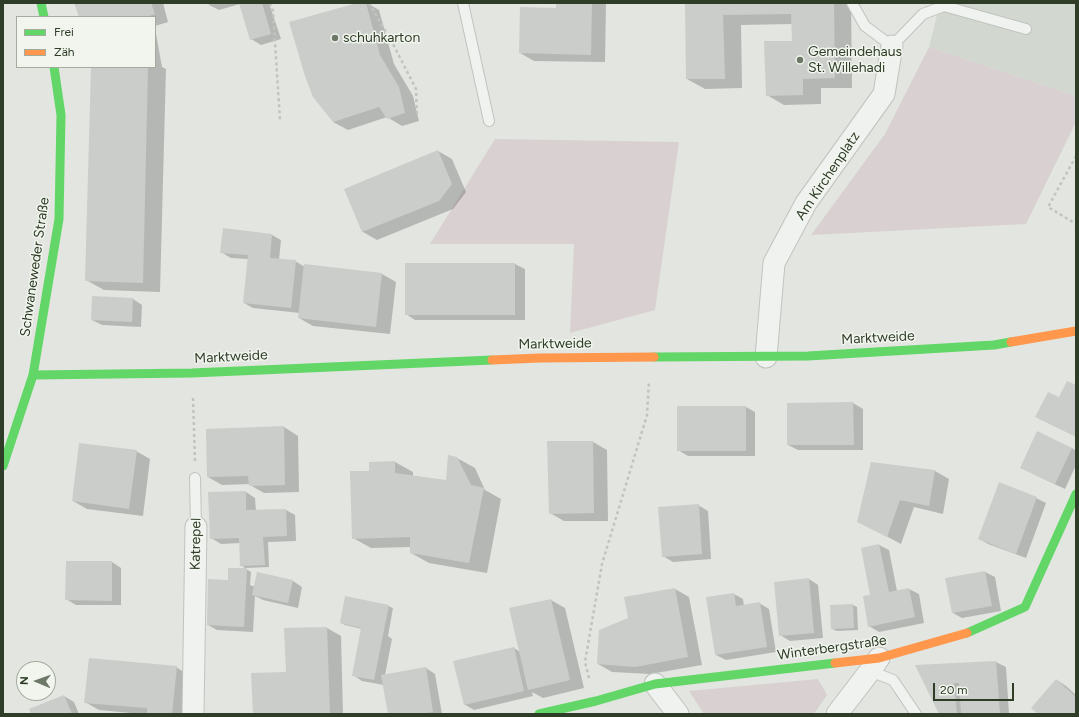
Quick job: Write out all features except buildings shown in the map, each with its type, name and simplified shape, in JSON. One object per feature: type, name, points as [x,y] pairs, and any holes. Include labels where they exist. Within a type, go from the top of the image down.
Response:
[{"type":"street","points":[[41,3],[44,16]]},
{"type":"street","name":"Am Kirchenplatz","points":[[766,357],[774,263],[806,203],[884,94],[892,46]]},
{"type":"street","name":"Schwaneweder Straße","points":[[3,466],[33,374],[58,219],[61,115],[54,68]]},
{"type":"street","name":"Marktweide","points":[[33,374],[192,373],[540,358],[808,356],[994,345],[1076,331]]},
{"type":"street","name":"Winterbergstraße","points":[[539,714],[596,701],[655,684],[875,665],[963,634],[1025,607],[1076,494]]},
{"type":"street","name":"Katrepel","points":[[193,714],[196,527]]},
{"type":"street","points":[[837,714],[875,665]]},
{"type":"street","points":[[655,684],[678,714]]},
{"type":"lane","points":[[463,3],[489,121]]},
{"type":"lane","points":[[852,3],[865,26],[892,46],[923,14],[944,6],[1026,29]]},
{"type":"lane","points":[[923,14],[925,3]]},
{"type":"lane","name":"Katrepel","points":[[195,478],[196,527]]},
{"type":"lane","points":[[875,665],[893,680],[916,714]]},
{"type":"path","points":[[270,3],[273,11],[280,120]]},
{"type":"path","points":[[368,3],[393,44],[416,89],[417,117]]},
{"type":"path","points":[[1076,156],[1048,207],[1076,224]]},
{"type":"path","points":[[596,701],[585,662],[602,564],[647,415],[649,357]]},
{"type":"path","points":[[192,373],[195,478]]},
{"type":"shaded area","points":[[940,3],[1076,3],[1076,96],[929,47]]},
{"type":"shaded area","points":[[929,47],[1076,96],[1076,122],[1026,224],[811,235],[885,134]]},
{"type":"shaded area","points":[[495,139],[679,142],[655,310],[570,333],[574,244],[430,244]]},
{"type":"shaded area","points":[[818,679],[827,695],[814,714],[704,714],[689,691]]},
{"type":"traffic: fast","points":[[41,3],[44,16]]},
{"type":"traffic: fast","points":[[3,466],[33,375],[59,219],[61,115],[54,68]]},
{"type":"traffic: fast","points":[[654,357],[808,356],[994,345],[1011,342]]},
{"type":"traffic: fast","points":[[33,375],[192,373],[492,360]]},
{"type":"traffic: fast","points":[[967,633],[1025,607],[1076,494]]},
{"type":"traffic: fast","points":[[539,714],[596,701],[655,684],[835,663]]},
{"type":"traffic: slow","points":[[1011,342],[1076,331]]},
{"type":"traffic: slow","points":[[492,360],[654,357]]},
{"type":"traffic: slow","points":[[835,663],[879,658],[967,633]]},
{"type":"place","name":"schuhkarton","points":[[335,38]]},
{"type":"place","name":"Gemeindehaus St. Willehadi","points":[[800,60]]}]
